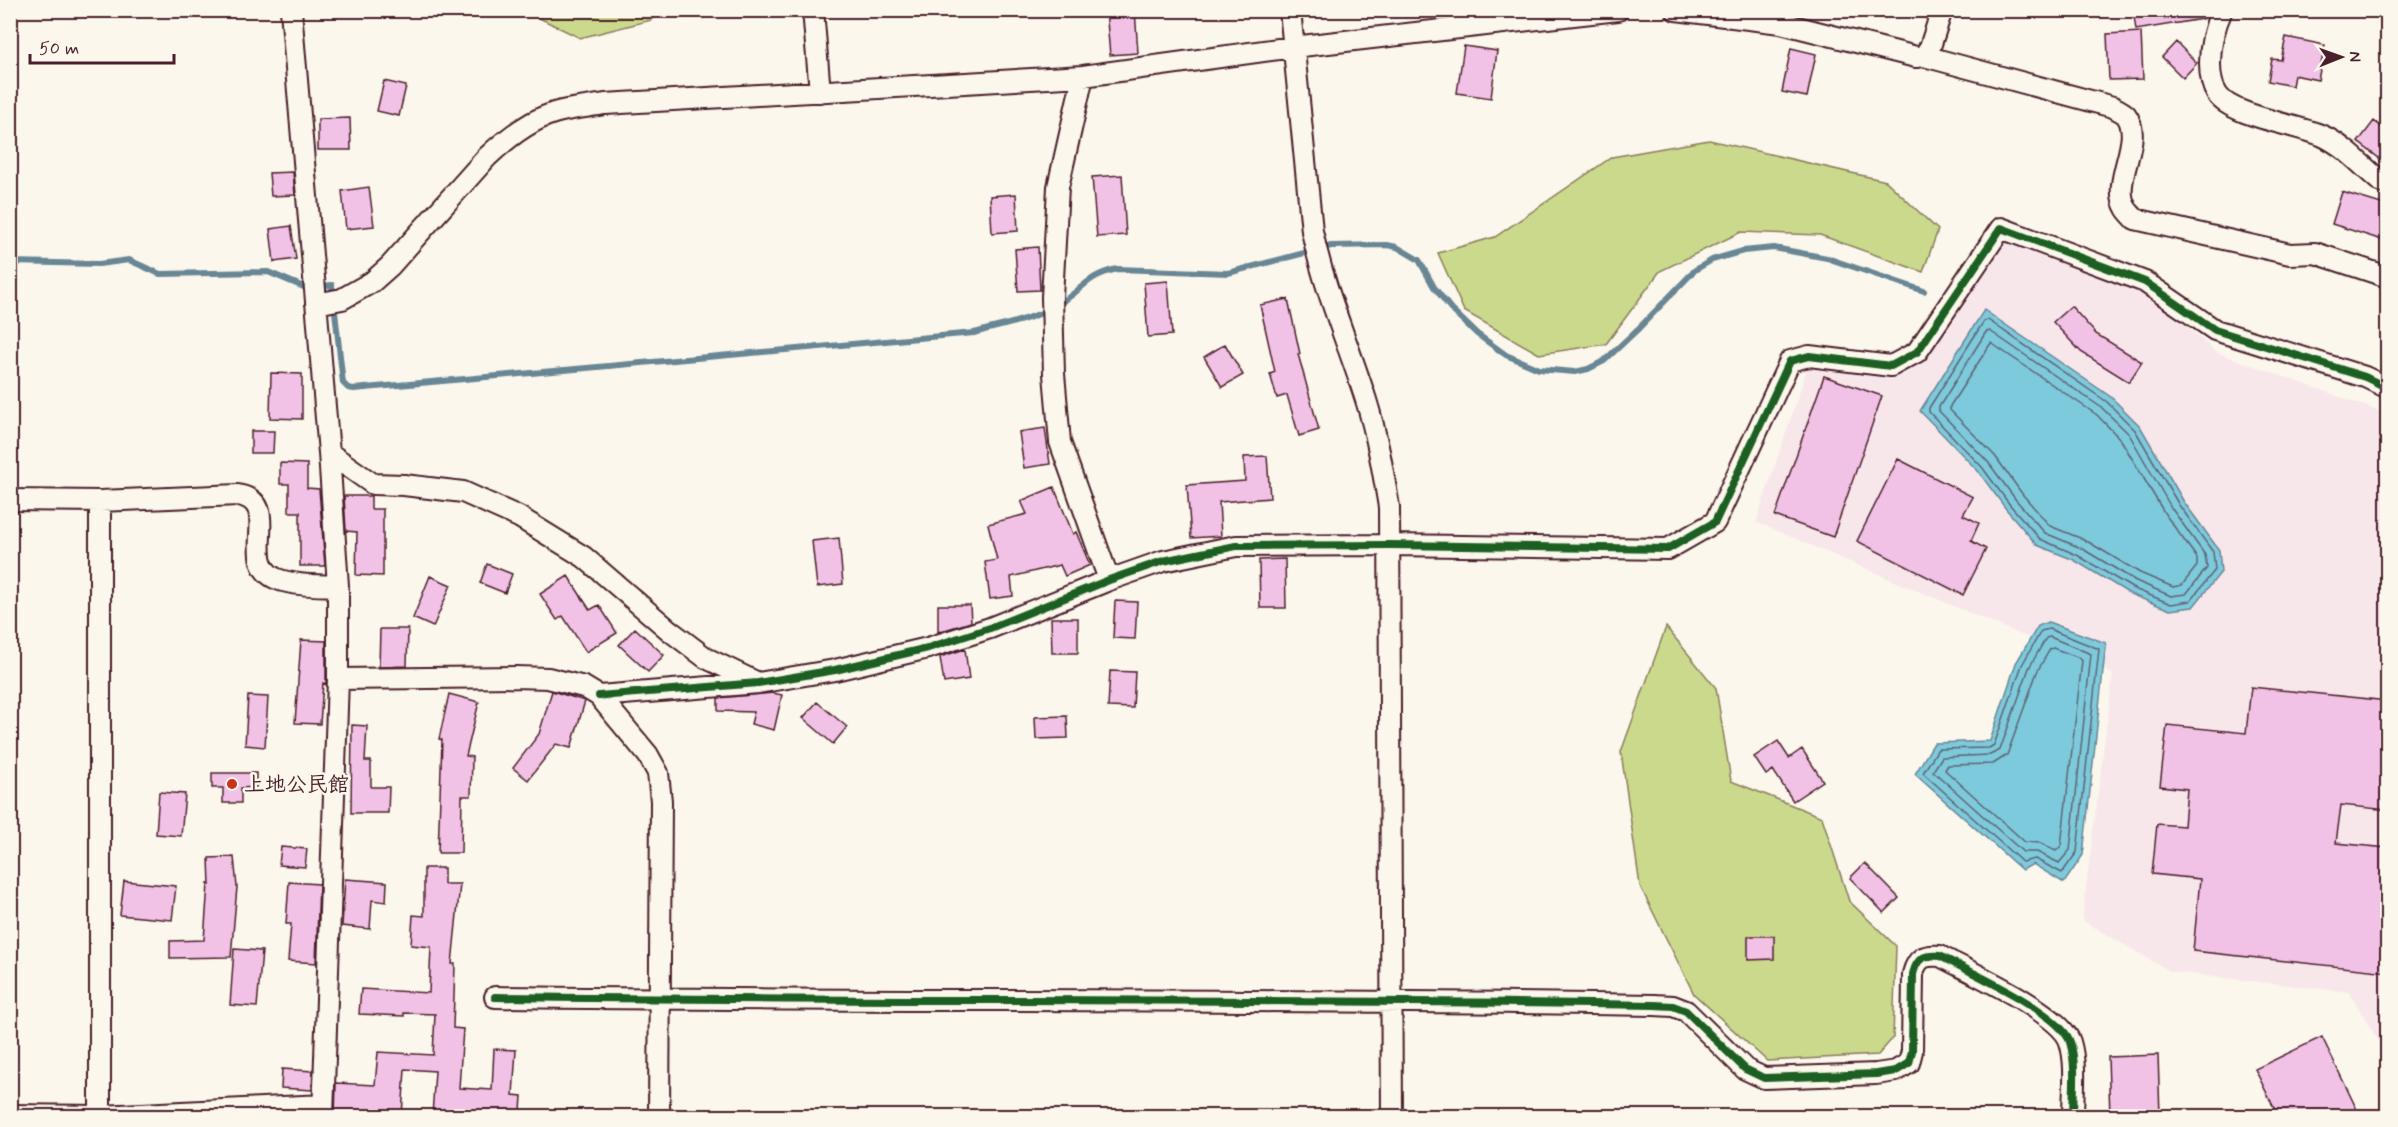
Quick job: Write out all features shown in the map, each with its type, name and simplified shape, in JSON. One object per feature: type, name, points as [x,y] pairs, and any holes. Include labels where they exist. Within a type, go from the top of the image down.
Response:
[{"type":"street","points":[[10,1115],[100,1116],[323,1111],[338,679],[338,586],[329,453],[291,10]]},
{"type":"street","points":[[813,10],[820,92]]},
{"type":"street","points":[[1290,10],[1312,231],[1319,264],[1376,432],[1389,507],[1391,545],[1392,1116]]},
{"type":"street","points":[[316,304],[342,299],[372,282],[390,266],[487,157],[505,140],[526,126],[554,113],[605,104],[1083,76],[1293,47],[1618,10]]},
{"type":"street","points":[[1676,10],[1711,12],[1781,23],[1917,57],[1924,56],[2113,107],[2125,115],[2130,127],[2131,142],[2121,188],[2125,207],[2135,219],[2290,254],[2315,253],[2388,277]]},
{"type":"street","points":[[1924,56],[1930,47],[1942,10]]},
{"type":"street","points":[[2222,10],[2214,29],[2210,51],[2210,77],[2218,96],[2236,109],[2322,136],[2338,144],[2380,181],[2388,184]]},
{"type":"street","points":[[1083,76],[1058,187],[1052,297],[1054,374],[1060,442],[1109,580]]},
{"type":"street","points":[[599,696],[758,683],[835,670],[928,648],[990,628],[1163,561],[1236,546],[1391,545],[1668,549],[1715,522],[1790,361],[1809,356],[1891,366],[1917,352],[2001,228],[2145,282],[2215,330],[2365,377],[2388,388]]},
{"type":"street","points":[[329,453],[373,484],[463,492],[519,517],[584,557],[669,630],[706,658],[758,683]]},
{"type":"street","points":[[10,500],[100,501],[247,496],[260,510],[259,549],[266,571],[276,579],[302,585],[338,586]]},
{"type":"street","points":[[100,501],[100,1116]]},
{"type":"street","points":[[338,679],[548,678],[584,687],[599,696],[648,754],[658,773],[661,801],[659,1116]]},
{"type":"street","points":[[495,997],[1392,1000],[1674,1006],[1686,1011],[1746,1069],[1764,1078],[1876,1074],[1896,1071],[1909,1064],[1912,1050],[1913,974],[1916,962],[1925,956],[1940,956],[2040,1010],[2060,1026],[2070,1040],[2073,1057],[2073,1116]]},
{"type":"shaded area","points":[[2000,237],[2148,292],[2216,352],[2387,414],[2387,1055],[2349,992],[2171,972],[2082,920],[2113,674],[1756,522],[1809,363],[1909,371]]},
{"type":"green space","points":[[660,10],[651,20],[580,38],[525,11]]},
{"type":"green space","points":[[1709,140],[1886,181],[1938,230],[1923,272],[1820,235],[1741,232],[1660,271],[1606,344],[1539,354],[1464,311],[1438,253],[1495,237],[1612,157]]},
{"type":"green space","points":[[1666,627],[1716,688],[1731,781],[1822,817],[1849,901],[1896,946],[1893,1038],[1878,1055],[1767,1061],[1694,994],[1640,886],[1621,752]]},
{"type":"water","points":[[1984,310],[2111,397],[2140,426],[2184,502],[2219,550],[2221,572],[2193,607],[2170,610],[2130,594],[2074,560],[2037,545],[1978,471],[1920,411]]},
{"type":"water","points":[[2048,622],[2106,643],[2083,855],[2064,883],[2033,864],[2022,870],[1915,774],[1934,743],[1990,741],[2016,663],[2038,626]]},
{"type":"building","points":[[1106,10],[1135,10],[1138,53],[1110,55]]},
{"type":"building","points":[[2133,10],[2202,10],[2202,19],[2136,30]]},
{"type":"building","points":[[2141,32],[2143,79],[2109,80],[2107,34]]},
{"type":"building","points":[[2286,37],[2325,45],[2318,80],[2294,75],[2292,86],[2268,81],[2272,59],[2281,60]]},
{"type":"building","points":[[2176,42],[2197,63],[2183,78],[2162,57]]},
{"type":"building","points":[[1464,46],[1497,51],[1491,98],[1457,93]]},
{"type":"building","points":[[1791,48],[1816,54],[1807,97],[1782,92]]},
{"type":"building","points":[[384,81],[406,86],[399,116],[377,111]]},
{"type":"building","points":[[350,118],[351,150],[318,150],[318,119]]},
{"type":"building","points":[[2374,121],[2388,132],[2388,165],[2358,142]]},
{"type":"building","points":[[293,172],[295,195],[271,196],[269,173]]},
{"type":"building","points":[[1122,175],[1126,235],[1097,237],[1092,177]]},
{"type":"building","points":[[369,187],[374,226],[346,229],[342,191]]},
{"type":"building","points":[[2342,192],[2388,206],[2388,242],[2332,224]]},
{"type":"building","points":[[1016,194],[1018,231],[992,233],[990,196]]},
{"type":"building","points":[[291,226],[296,259],[274,262],[270,229]]},
{"type":"building","points":[[1038,247],[1040,290],[1018,291],[1015,249]]},
{"type":"building","points":[[1168,281],[1172,335],[1148,337],[1144,283]]},
{"type":"building","points":[[1288,299],[1300,354],[1298,354],[1319,430],[1299,436],[1287,395],[1277,398],[1270,374],[1275,372],[1260,305]]},
{"type":"building","points":[[2071,306],[2096,334],[2142,362],[2129,382],[2081,352],[2053,322]]},
{"type":"building","points":[[1225,344],[1243,375],[1222,387],[1204,357]]},
{"type":"building","points":[[271,373],[302,374],[302,419],[270,418]]},
{"type":"building","points":[[1824,376],[1882,396],[1833,537],[1775,516]]},
{"type":"building","points":[[1045,428],[1050,464],[1024,468],[1019,432]]},
{"type":"building","points":[[251,431],[274,431],[273,453],[251,453]]},
{"type":"building","points":[[1267,456],[1270,498],[1219,502],[1221,536],[1191,538],[1187,485],[1245,481],[1244,457]]},
{"type":"building","points":[[1898,459],[1973,497],[1963,515],[1979,523],[1971,541],[1986,549],[1963,595],[1857,541]]},
{"type":"building","points":[[280,463],[307,464],[307,488],[319,489],[325,566],[300,566],[300,512],[289,512],[289,484],[280,484]]},
{"type":"building","points":[[1054,487],[1073,534],[1076,532],[1090,565],[1065,576],[1060,565],[1011,577],[1013,596],[990,599],[985,562],[997,560],[988,524],[1027,514],[1021,501]]},
{"type":"building","points":[[344,496],[371,496],[371,509],[383,509],[383,576],[356,575],[357,532],[346,531]]},
{"type":"building","points":[[839,538],[843,584],[817,587],[812,541]]},
{"type":"building","points":[[1285,559],[1286,608],[1260,608],[1259,560]]},
{"type":"building","points":[[487,564],[512,574],[505,593],[480,583]]},
{"type":"building","points":[[430,576],[451,585],[433,627],[413,618]]},
{"type":"building","points":[[568,576],[590,610],[599,605],[617,633],[586,652],[563,616],[557,620],[540,594]]},
{"type":"building","points":[[1115,601],[1137,602],[1135,639],[1113,638]]},
{"type":"building","points":[[938,605],[970,605],[971,622],[938,632]]},
{"type":"building","points":[[1051,618],[1078,618],[1078,653],[1052,653]]},
{"type":"building","points":[[635,628],[664,655],[648,672],[619,645]]},
{"type":"building","points":[[380,629],[408,629],[407,666],[379,667]]},
{"type":"building","points":[[301,640],[326,641],[326,684],[323,683],[320,724],[295,723]]},
{"type":"building","points":[[965,649],[969,679],[944,683],[940,657]]},
{"type":"building","points":[[1110,671],[1135,672],[1133,708],[1108,707]]},
{"type":"building","points":[[2251,687],[2388,701],[2388,810],[2341,805],[2336,843],[2388,848],[2388,972],[2193,951],[2200,879],[2152,874],[2157,824],[2184,826],[2187,789],[2160,786],[2167,725],[2246,733]]},
{"type":"building","points":[[552,691],[585,701],[571,748],[556,744],[528,780],[513,768],[539,734]]},
{"type":"building","points":[[773,693],[782,695],[774,730],[751,724],[754,712],[718,711],[718,698]]},
{"type":"building","points":[[449,694],[479,702],[466,756],[472,757],[471,796],[462,796],[461,853],[438,853],[442,740],[439,739]]},
{"type":"building","points":[[248,696],[268,697],[265,747],[245,745]]},
{"type":"building","points":[[817,702],[847,727],[833,744],[803,718]]},
{"type":"building","points":[[1067,716],[1068,738],[1036,739],[1035,717]]},
{"type":"building","points":[[352,725],[367,726],[365,761],[371,761],[371,787],[389,787],[388,813],[351,813]]},
{"type":"building","points":[[1778,741],[1789,758],[1802,749],[1823,781],[1793,801],[1773,770],[1766,775],[1754,757]]},
{"type":"building","points":[[212,773],[256,773],[256,787],[241,788],[241,803],[223,803],[223,788],[212,788]]},
{"type":"building","points":[[159,792],[185,794],[181,836],[156,834]]},
{"type":"building","points":[[281,847],[307,849],[305,867],[279,865]]},
{"type":"building","points":[[234,857],[237,887],[231,957],[170,958],[170,941],[204,940],[208,884],[210,885],[209,858]]},
{"type":"building","points":[[1865,863],[1899,898],[1884,913],[1850,878]]},
{"type":"building","points":[[424,868],[444,868],[444,884],[460,884],[452,964],[455,964],[453,1028],[463,1029],[459,1088],[492,1090],[494,1049],[516,1050],[513,1095],[522,1096],[521,1111],[510,1110],[509,1116],[432,1116],[435,1071],[405,1069],[402,1116],[335,1116],[336,1083],[375,1085],[378,1052],[433,1055],[435,1014],[404,1013],[404,1016],[359,1014],[361,989],[429,993],[431,947],[411,945],[413,915],[424,916]]},
{"type":"building","points":[[345,879],[387,882],[386,902],[372,900],[370,929],[342,926]]},
{"type":"building","points":[[124,881],[176,886],[172,920],[120,915]]},
{"type":"building","points":[[289,882],[319,884],[316,963],[288,961],[291,924],[286,924]]},
{"type":"building","points":[[1748,936],[1774,936],[1774,959],[1748,960]]},
{"type":"building","points":[[234,949],[262,951],[257,1007],[230,1005]]},
{"type":"building","points":[[2322,1037],[2360,1116],[2278,1116],[2255,1069]]},
{"type":"building","points":[[2158,1055],[2160,1116],[2110,1116],[2108,1057]]},
{"type":"building","points":[[282,1069],[313,1071],[312,1090],[281,1088]]},
{"type":"waterway","points":[[10,262],[99,264],[129,260],[160,274],[268,272],[306,288],[332,285],[343,383],[348,388],[354,389],[974,333],[1042,313],[1062,302],[1092,279],[1117,269],[1228,273],[1331,246],[1387,245],[1397,247],[1419,260],[1434,287],[1451,309],[1477,334],[1506,355],[1539,369],[1575,372],[1588,369],[1604,361],[1695,270],[1712,260],[1743,251],[1774,248],[1827,258],[1924,291]]},
{"type":"cycle path","points":[[599,696],[758,683],[835,670],[928,648],[990,628],[1163,561],[1236,546],[1391,545],[1668,549],[1715,522],[1790,361],[1809,356],[1891,366],[1917,352],[2001,228],[2145,282],[2215,330],[2365,377],[2388,388]]},
{"type":"cycle path","points":[[495,997],[1673,1006],[1686,1011],[1745,1069],[1764,1078],[1876,1074],[1896,1071],[1909,1063],[1912,1051],[1913,974],[1919,961],[1929,956],[1940,956],[2032,1006],[2050,1018],[2063,1031],[2070,1042],[2072,1051],[2073,1116]]},
{"type":"place","name":"上地公民館","points":[[232,784]]}]
